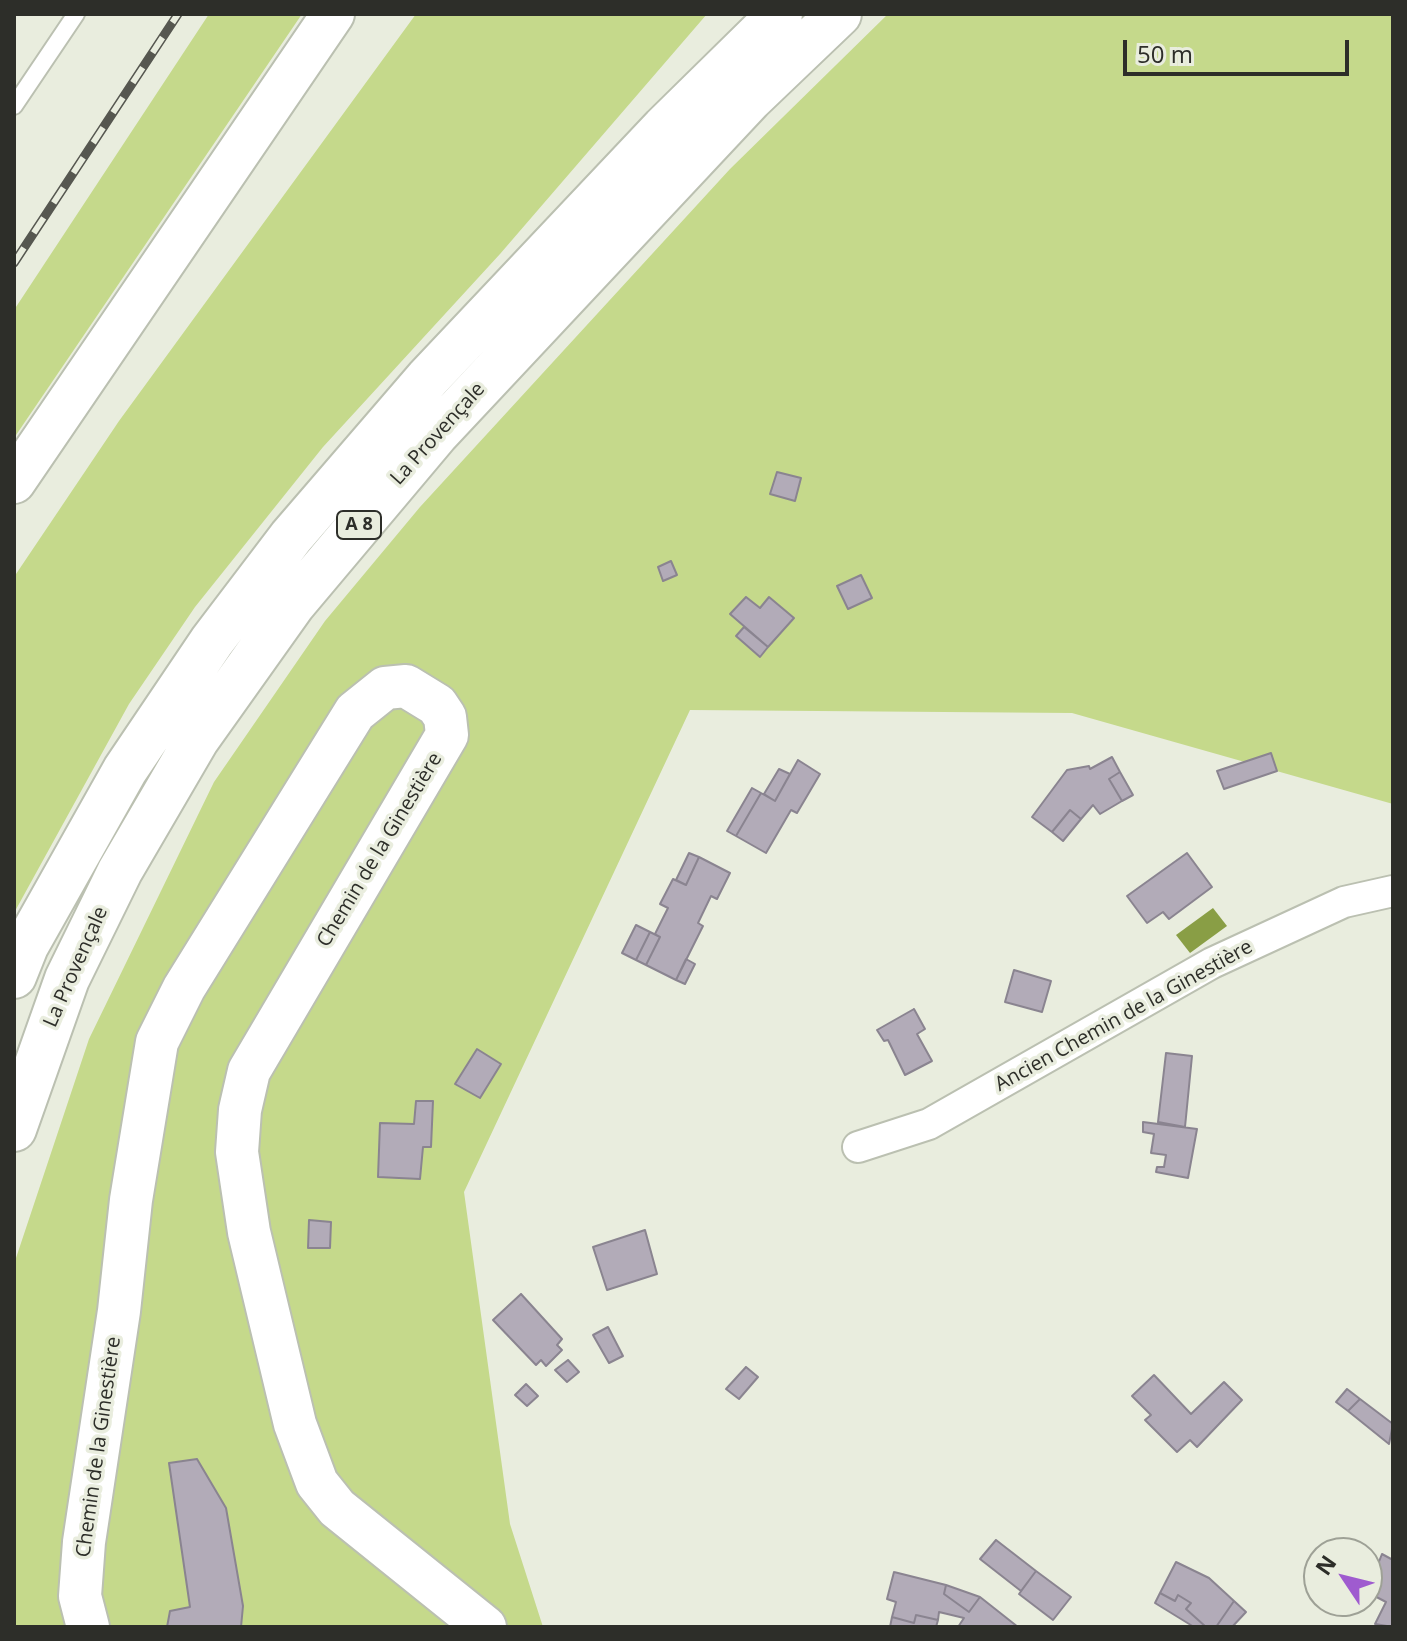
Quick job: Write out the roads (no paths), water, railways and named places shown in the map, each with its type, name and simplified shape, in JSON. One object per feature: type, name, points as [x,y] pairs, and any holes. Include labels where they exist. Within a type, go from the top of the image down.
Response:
[{"type":"highway","name":"A 8","points":[[14,976],[26,946],[125,770],[212,641],[291,537],[428,378],[664,128],[780,14]]},
{"type":"highway","name":"La Provençale","points":[[14,1129],[67,979],[120,871],[197,739],[293,604],[436,434],[750,99],[839,14]]},
{"type":"main road","points":[[14,482],[333,14]]},
{"type":"main road","name":"Chemin de la Ginestière","points":[[88,1627],[80,1596],[84,1542],[119,1311],[131,1200],[157,1042],[184,988],[355,712],[385,688],[406,686],[437,705],[445,717],[447,735],[249,1071],[240,1110],[237,1152],[249,1232],[295,1424],[317,1483],[337,1508],[485,1627]]},
{"type":"street","name":"Ancien Chemin de la Ginestière","points":[[858,1147],[929,1124],[1212,963],[1344,902],[1393,891]]},
{"type":"lane","points":[[14,106],[76,14]]},
{"type":"railway","points":[[14,263],[178,14]]}]
